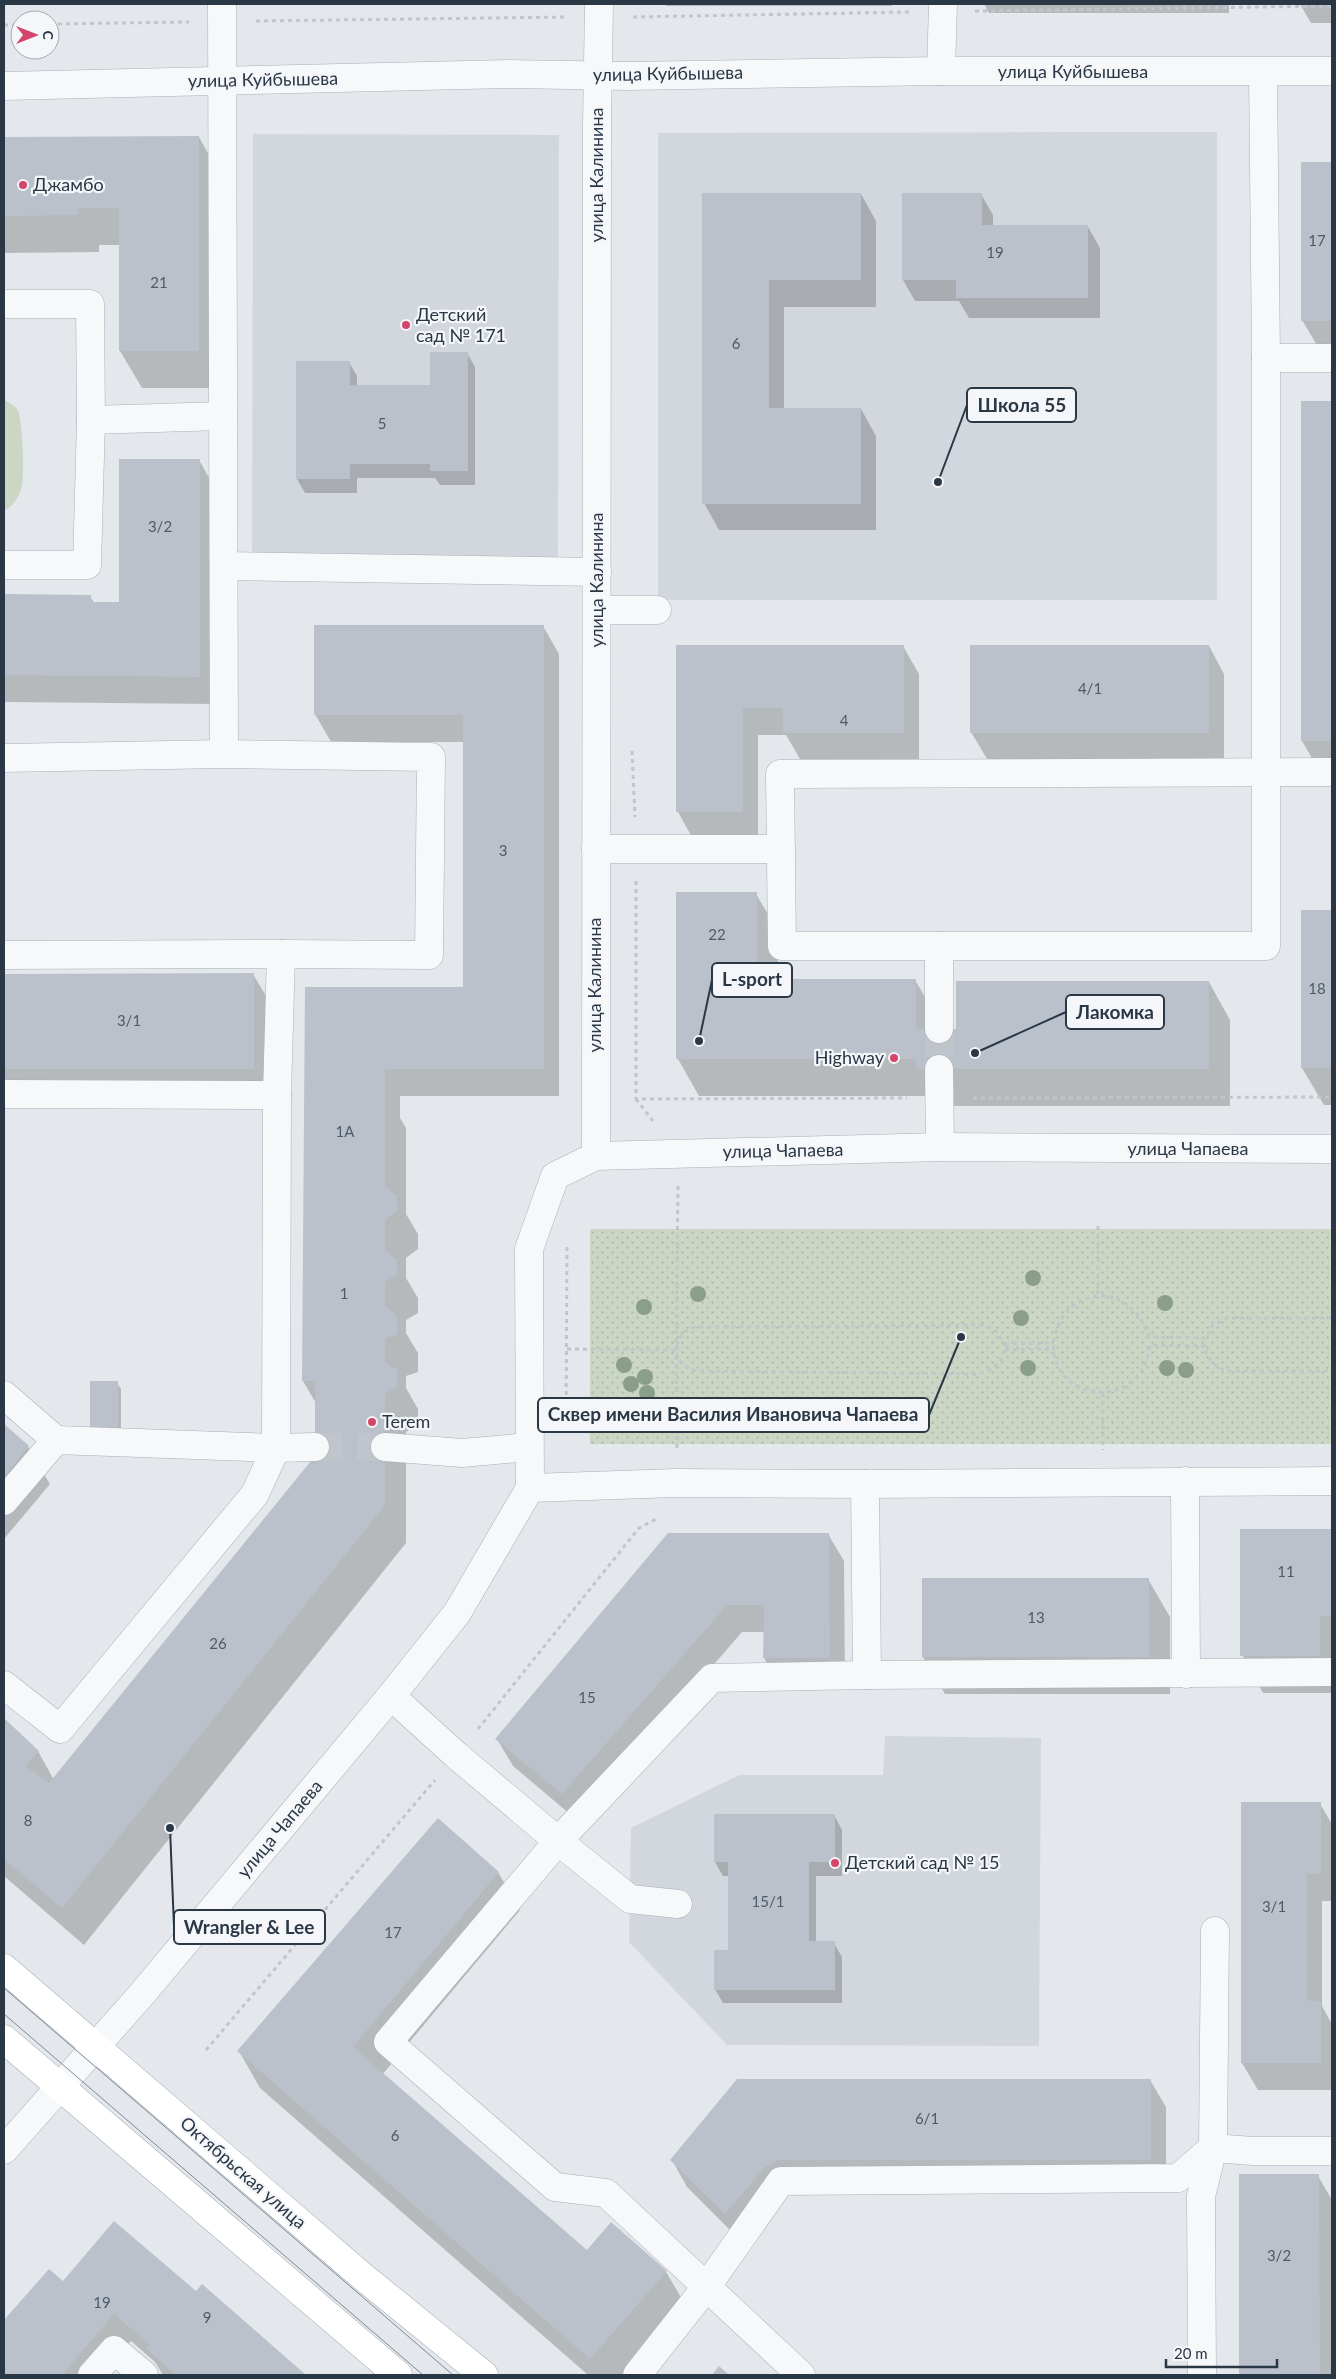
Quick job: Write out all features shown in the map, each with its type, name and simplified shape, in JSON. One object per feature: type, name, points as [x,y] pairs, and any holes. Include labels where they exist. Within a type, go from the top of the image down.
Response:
[{"type":"main road","name":"Октябрьская улица","points":[[4,1968],[362,2276],[484,2375]]},
{"type":"main road","points":[[4,2039],[398,2375]]},
{"type":"street","name":"улица Калинина","points":[[596,1156],[599,4]]},
{"type":"street","points":[[941,71],[943,8]]},
{"type":"street","points":[[222,13],[220,80],[224,754]]},
{"type":"street","name":"улица Куйбышева","points":[[4,86],[508,74],[598,76],[941,71],[1332,71]]},
{"type":"street","points":[[1263,72],[1266,358],[1266,772],[1266,946],[782,946],[780,774],[1266,772],[1332,772]]},
{"type":"street","points":[[4,304],[90,304],[92,420],[87,565],[4,565]]},
{"type":"street","points":[[1266,358],[1332,358]]},
{"type":"street","points":[[92,420],[223,416]]},
{"type":"street","points":[[224,566],[597,572]]},
{"type":"street","points":[[597,610],[657,610]]},
{"type":"street","points":[[4,758],[224,754],[431,757],[429,955],[4,955]]},
{"type":"street","points":[[596,848],[781,849]]},
{"type":"street","points":[[939,946],[939,1029]]},
{"type":"street","points":[[4,1685],[60,1729],[255,1494],[276,1448],[277,1095],[281,954]]},
{"type":"street","points":[[939,1069],[940,1147]]},
{"type":"street","points":[[4,1094],[277,1095]]},
{"type":"street","name":"улица Чапаева","points":[[4,2150],[96,2047],[391,1696],[458,1613],[530,1488],[529,1249],[555,1176],[596,1156],[940,1147],[1332,1149]]},
{"type":"street","points":[[4,1395],[56,1440],[276,1448],[315,1447]]},
{"type":"street","points":[[4,1501],[56,1440]]},
{"type":"street","points":[[385,1447],[462,1453],[529,1447]]},
{"type":"street","points":[[530,1488],[676,1483],[865,1484],[1332,1481]]},
{"type":"street","points":[[1185,1482],[1186,1674]]},
{"type":"street","points":[[865,1484],[867,1674]]},
{"type":"street","points":[[801,2375],[606,2193],[555,2187],[388,2042],[558,1841],[712,1678],[867,1674],[1332,1672]]},
{"type":"street","points":[[391,1696],[456,1755],[630,1899],[678,1904]]},
{"type":"street","points":[[1202,2375],[1201,2196],[1213,2148],[1215,1931]]},
{"type":"street","points":[[637,2375],[707,2286],[781,2182],[1178,2178],[1213,2148],[1253,2151],[1332,2151]]},
{"type":"street","points":[[92,2375],[114,2350],[144,2375]]},
{"type":"path","points":[[629,17],[943,8],[1332,6]]},
{"type":"path","points":[[60,23],[222,13],[575,17]]},
{"type":"path","points":[[677,1455],[678,1226]]},
{"type":"path","points":[[1098,1226],[1098,1297]]},
{"type":"path","points":[[566,1427],[567,1237]]},
{"type":"path","points":[[1332,1318],[1227,1318],[1212,1326],[1206,1338],[1149,1337],[1140,1317],[1132,1307],[1107,1296],[1076,1304],[1065,1314],[1057,1327],[1053,1343],[1055,1360],[1063,1374],[1070,1382],[1089,1392],[1118,1391],[1137,1378],[1145,1366],[1150,1346],[1205,1346],[1210,1361],[1216,1366],[1229,1371],[1332,1371]]},
{"type":"path","points":[[982,1325],[994,1329],[1005,1344],[1005,1350],[1000,1362],[995,1367],[978,1374],[694,1371],[683,1365],[678,1358],[676,1350],[680,1336],[690,1329],[699,1327],[982,1325]]},
{"type":"path","points":[[1005,1344],[1053,1343]]},
{"type":"path","points":[[567,1349],[676,1350]]},
{"type":"path","points":[[1005,1350],[1054,1349]]},
{"type":"path","points":[[1103,1393],[1103,1452]]},
{"type":"shaded area","points":[[1217,132],[1217,600],[658,600],[658,133]]},
{"type":"shaded area","name":"Детский сад № 171","points":[[253,134],[559,135],[558,559],[252,558]]},
{"type":"shaded area","name":"Детский сад № 15","points":[[885,1736],[1041,1738],[1039,2046],[727,2045],[629,1942],[631,1828],[739,1775],[883,1775]]},
{"type":"green space","points":[[4,400],[16,408],[19,414],[23,462],[21,490],[10,507],[4,510]]},
{"type":"green space","points":[[590,1229],[1332,1229],[1332,1444],[590,1444]]},
{"type":"building","points":[[199,136],[199,351],[119,351],[119,208],[78,208],[78,215],[4,216],[4,137]]},
{"type":"building","points":[[1301,162],[1332,162],[1332,321],[1301,321]]},
{"type":"building","points":[[702,193],[861,193],[861,280],[769,280],[769,408],[861,408],[861,504],[702,504]]},
{"type":"building","points":[[902,193],[982,193],[982,225],[1088,225],[1088,298],[956,298],[956,280],[902,280]]},
{"type":"building","points":[[430,352],[468,352],[468,471],[430,471],[430,464],[350,464],[350,479],[296,479],[296,361],[350,361],[350,385],[430,385]]},
{"type":"building","points":[[1301,401],[1332,401],[1332,741],[1301,741]]},
{"type":"building","points":[[119,459],[200,459],[200,677],[4,675],[4,594],[91,595],[91,602],[119,602]]},
{"type":"building","points":[[314,625],[544,625],[544,1069],[385,1069],[385,1187],[397,1196],[397,1211],[385,1220],[385,1251],[397,1260],[397,1275],[385,1282],[385,1306],[397,1315],[397,1334],[385,1339],[385,1363],[397,1370],[397,1387],[385,1394],[385,1505],[62,1908],[4,1859],[4,1718],[39,1751],[26,1766],[49,1783],[315,1456],[315,1381],[302,1381],[305,987],[463,987],[463,715],[314,715]]},
{"type":"building","points":[[676,645],[904,645],[904,733],[783,733],[783,708],[743,708],[743,812],[676,812]]},
{"type":"building","points":[[970,645],[1209,645],[1209,733],[970,733]]},
{"type":"building","points":[[676,892],[757,892],[757,996],[783,996],[783,979],[916,979],[916,1029],[956,1029],[956,981],[1209,981],[1209,1069],[916,1069],[916,1059],[676,1059]]},
{"type":"building","points":[[1301,910],[1332,910],[1332,1068],[1301,1068]]},
{"type":"building","points":[[254,973],[254,1069],[4,1069],[4,974]]},
{"type":"building","points":[[90,1381],[118,1381],[118,1430],[90,1430]]},
{"type":"building","points":[[4,1424],[29,1446],[4,1477]]},
{"type":"building","points":[[1240,1529],[1332,1529],[1332,1616],[1320,1616],[1320,1656],[1240,1656]]},
{"type":"building","points":[[668,1533],[829,1533],[830,1658],[763,1658],[764,1605],[727,1605],[562,1794],[495,1739]]},
{"type":"building","points":[[922,1578],[1149,1578],[1149,1657],[922,1657]]},
{"type":"building","points":[[1241,1802],[1321,1802],[1321,1874],[1307,1874],[1307,2000],[1321,2002],[1321,2063],[1241,2063]]},
{"type":"building","points":[[714,1814],[835,1814],[835,1862],[809,1862],[809,1941],[835,1941],[835,1990],[714,1990],[714,1950],[728,1950],[728,1862],[714,1862]]},
{"type":"building","points":[[438,1818],[499,1872],[353,2047],[587,2250],[611,2222],[667,2271],[590,2359],[237,2051]]},
{"type":"building","points":[[737,2079],[1151,2079],[1151,2160],[777,2160],[765,2167],[725,2214],[670,2160]]},
{"type":"building","points":[[1239,2174],[1319,2174],[1320,2375],[1239,2375]]},
{"type":"building","points":[[114,2221],[196,2291],[202,2284],[306,2375],[176,2375],[146,2349],[150,2345],[114,2314],[62,2375],[4,2375],[4,2320],[49,2269],[63,2281]]},
{"type":"building","points":[[719,2366],[729,2375],[712,2375]]},
{"type":"tunnel","points":[[939,1029],[939,1069]]},
{"type":"tunnel","points":[[315,1447],[385,1447]]},
{"type":"tram line","points":[[4,1988],[453,2375]]},
{"type":"tram line","points":[[4,2014],[423,2375]]},
{"type":"place","name":"Джамбо","points":[[23,185]]},
{"type":"place","name":"Детский сад № 171","points":[[406,325]]},
{"type":"place","name":"Школа 55","points":[[938,482]]},
{"type":"place","name":"L-sport","points":[[699,1041]]},
{"type":"place","name":"Лакомка","points":[[975,1053]]},
{"type":"place","name":"Highway","points":[[894,1058]]},
{"type":"place","name":"Сквер имени Василия Ивановича Чапаева","points":[[961,1337]]},
{"type":"place","name":"Terem","points":[[372,1422]]},
{"type":"place","name":"Wrangler & Lee","points":[[170,1828]]},
{"type":"place","name":"Детский сад № 15","points":[[835,1863]]}]
